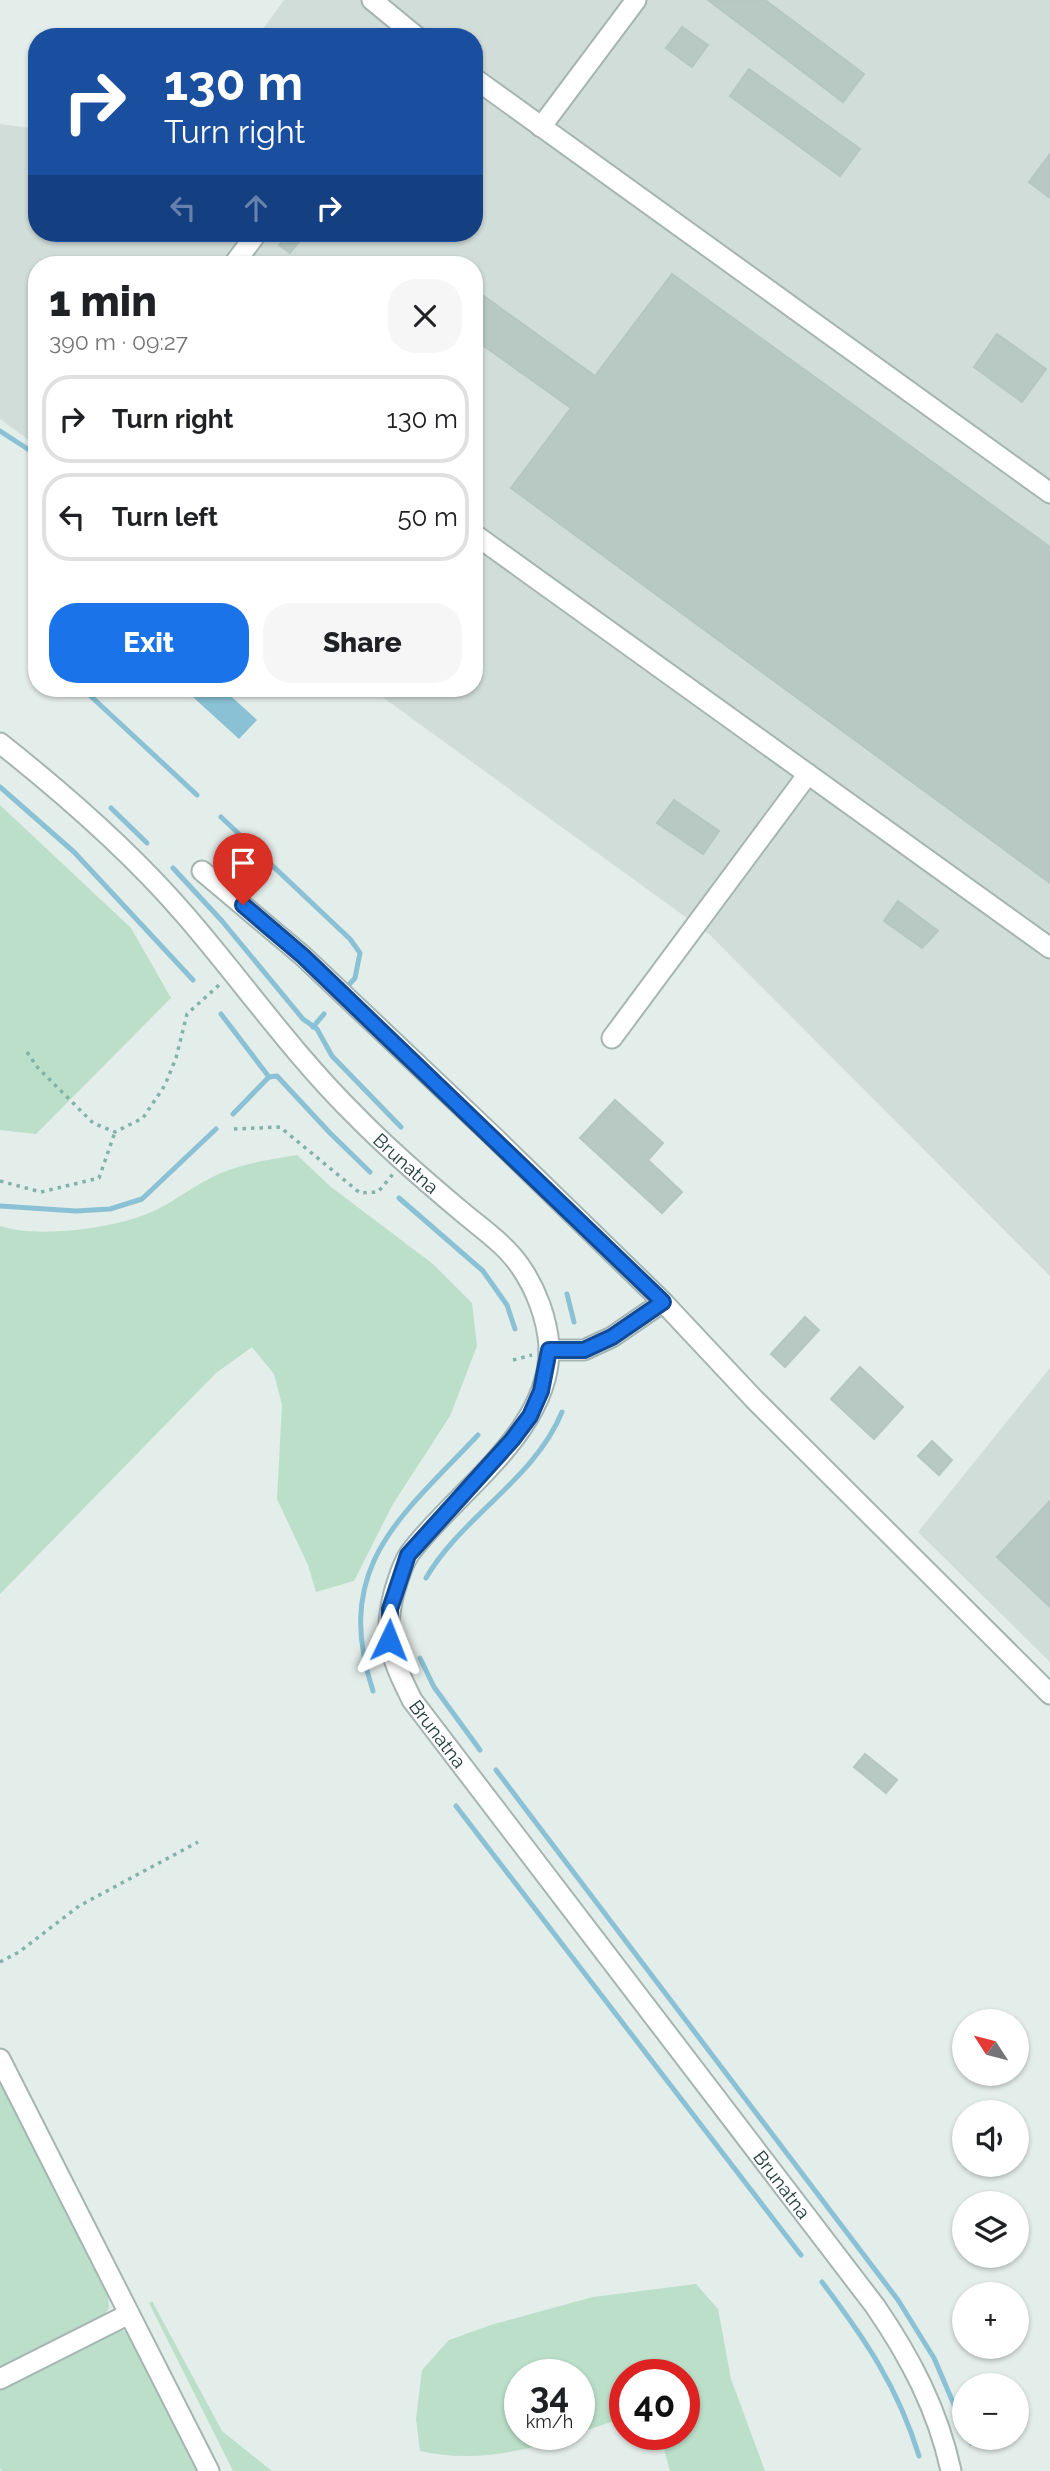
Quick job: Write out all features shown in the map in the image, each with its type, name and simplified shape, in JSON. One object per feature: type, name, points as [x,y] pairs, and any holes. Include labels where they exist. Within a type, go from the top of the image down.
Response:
[{"type":"street","points":[[372,0],[401,28]]},
{"type":"street","points":[[541,127],[636,0]]},
{"type":"street","points":[[483,85],[1050,493]]},
{"type":"street","points":[[483,540],[1050,948]]},
{"type":"street","name":"Brunatna","points":[[0,743],[51,784],[135,860],[186,915],[314,1072],[354,1115],[403,1163],[519,1263],[539,1301],[547,1327],[541,1347],[541,1391],[530,1416],[512,1440],[408,1555],[390,1609],[389,1640],[398,1672],[412,1700],[895,2335],[925,2390],[938,2424],[950,2471]]},
{"type":"street","points":[[612,1038],[808,774]]},
{"type":"street","points":[[202,871],[303,956],[663,1302],[754,1399],[1050,1694]]},
{"type":"street","points":[[541,1347],[584,1350],[612,1337],[663,1302]]},
{"type":"street","points":[[0,2059],[209,2471]]},
{"type":"street","points":[[0,2379],[129,2314]]},
{"type":"path","points":[[0,1181],[41,1192],[99,1178],[115,1132],[143,1118],[165,1085],[176,1058],[187,1014],[234,972]]},
{"type":"path","points":[[27,1052],[38,1068],[93,1123],[115,1132]]},
{"type":"path","points":[[234,1129],[280,1128],[360,1192],[378,1192],[395,1172],[403,1180]]},
{"type":"path","points":[[532,1363],[541,1347]]},
{"type":"path","points":[[0,1962],[19,1952],[79,1906],[198,1842]]},
{"type":"shaded area","points":[[284,0],[1050,0],[1050,1276],[709,934],[382,697],[483,697],[483,256],[28,256],[28,439],[0,419],[0,124],[28,128],[28,242],[483,242],[483,28],[264,28]]},
{"type":"shaded area","points":[[1050,1368],[1050,1662],[918,1532]]},
{"type":"green space","points":[[0,805],[131,928],[171,998],[36,1134],[0,1130]]},
{"type":"green space","points":[[297,1155],[331,1187],[433,1264],[472,1303],[477,1346],[450,1416],[393,1504],[354,1581],[316,1592],[308,1565],[277,1499],[282,1405],[274,1374],[252,1347],[216,1373],[0,1594],[0,1226],[36,1232],[80,1230],[123,1222],[158,1209],[210,1178],[229,1170]]},
{"type":"green space","points":[[0,2081],[108,2295],[109,2308],[100,2322],[0,2368]]},
{"type":"green space","points":[[696,2284],[718,2309],[731,2379],[765,2471],[670,2471],[664,2450],[700,2450],[700,2359],[609,2359],[609,2423],[595,2427],[595,2359],[504,2359],[504,2450],[518,2450],[479,2456],[420,2451],[416,2419],[422,2370],[449,2340],[491,2325],[593,2297]]},
{"type":"green space","points":[[152,2301],[222,2431],[272,2471],[233,2471],[149,2303]]},
{"type":"green space","points":[[113,2330],[127,2331],[199,2471],[2,2471],[0,2386]]},
{"type":"water","points":[[193,697],[232,697],[257,720],[239,739]]},
{"type":"building","points":[[708,0],[765,0],[864,74],[843,102]]},
{"type":"building","points":[[682,27],[708,45],[692,67],[666,48]]},
{"type":"building","points":[[749,69],[860,149],[840,176],[730,96]]},
{"type":"building","points":[[1050,154],[1050,198],[1029,182]]},
{"type":"building","points":[[281,242],[299,242],[290,253],[279,245]]},
{"type":"building","points":[[672,274],[1050,547],[1050,883],[511,488],[571,408],[483,345],[483,295],[595,376]]},
{"type":"building","points":[[997,334],[1046,369],[1022,402],[974,367]]},
{"type":"building","points":[[674,800],[719,831],[703,854],[657,823]]},
{"type":"building","points":[[898,901],[938,931],[922,948],[884,921]]},
{"type":"building","points":[[615,1100],[663,1143],[648,1160],[682,1192],[662,1213],[580,1138]]},
{"type":"building","points":[[805,1317],[819,1330],[785,1367],[771,1354]]},
{"type":"building","points":[[860,1367],[903,1407],[874,1439],[831,1399]]},
{"type":"building","points":[[932,1441],[952,1460],[939,1475],[918,1456]]},
{"type":"building","points":[[1050,1501],[1050,1607],[997,1557]]},
{"type":"building","points":[[865,1754],[897,1780],[886,1793],[854,1767]]},
{"type":"waterway","points":[[0,431],[28,449]]},
{"type":"waterway","points":[[92,697],[197,795]]},
{"type":"waterway","points":[[0,787],[74,852],[193,980]]},
{"type":"waterway","points":[[111,808],[147,843]]},
{"type":"waterway","points":[[221,817],[350,939],[360,953],[355,978],[346,988]]},
{"type":"waterway","points":[[173,868],[222,921],[303,1019],[317,1029],[332,1056],[401,1127]]},
{"type":"waterway","points":[[221,1014],[269,1077],[277,1076],[370,1172]]},
{"type":"waterway","points":[[313,1027],[324,1014]]},
{"type":"waterway","points":[[233,1114],[269,1077]]},
{"type":"waterway","points":[[0,1206],[76,1211],[110,1209],[142,1199],[216,1129]]},
{"type":"waterway","points":[[399,1198],[483,1271],[507,1305],[515,1329]]},
{"type":"waterway","points":[[567,1294],[574,1322]]},
{"type":"waterway","points":[[426,1578],[458,1535],[534,1458],[550,1436],[562,1412]]},
{"type":"waterway","points":[[373,1691],[363,1648],[361,1610],[368,1577],[381,1547],[400,1520],[478,1435]]},
{"type":"waterway","points":[[420,1658],[434,1687],[480,1750]]},
{"type":"waterway","points":[[496,1770],[898,2300],[934,2358],[952,2400]]},
{"type":"waterway","points":[[456,1806],[801,2255]]},
{"type":"waterway","points":[[822,2282],[879,2364],[901,2408],[919,2456]]},
{"type":"route","points":[[243,905],[303,956],[663,1302],[612,1337],[584,1350],[549,1350],[541,1391],[530,1416],[512,1440],[408,1555],[390,1609],[389,1640]]}]
